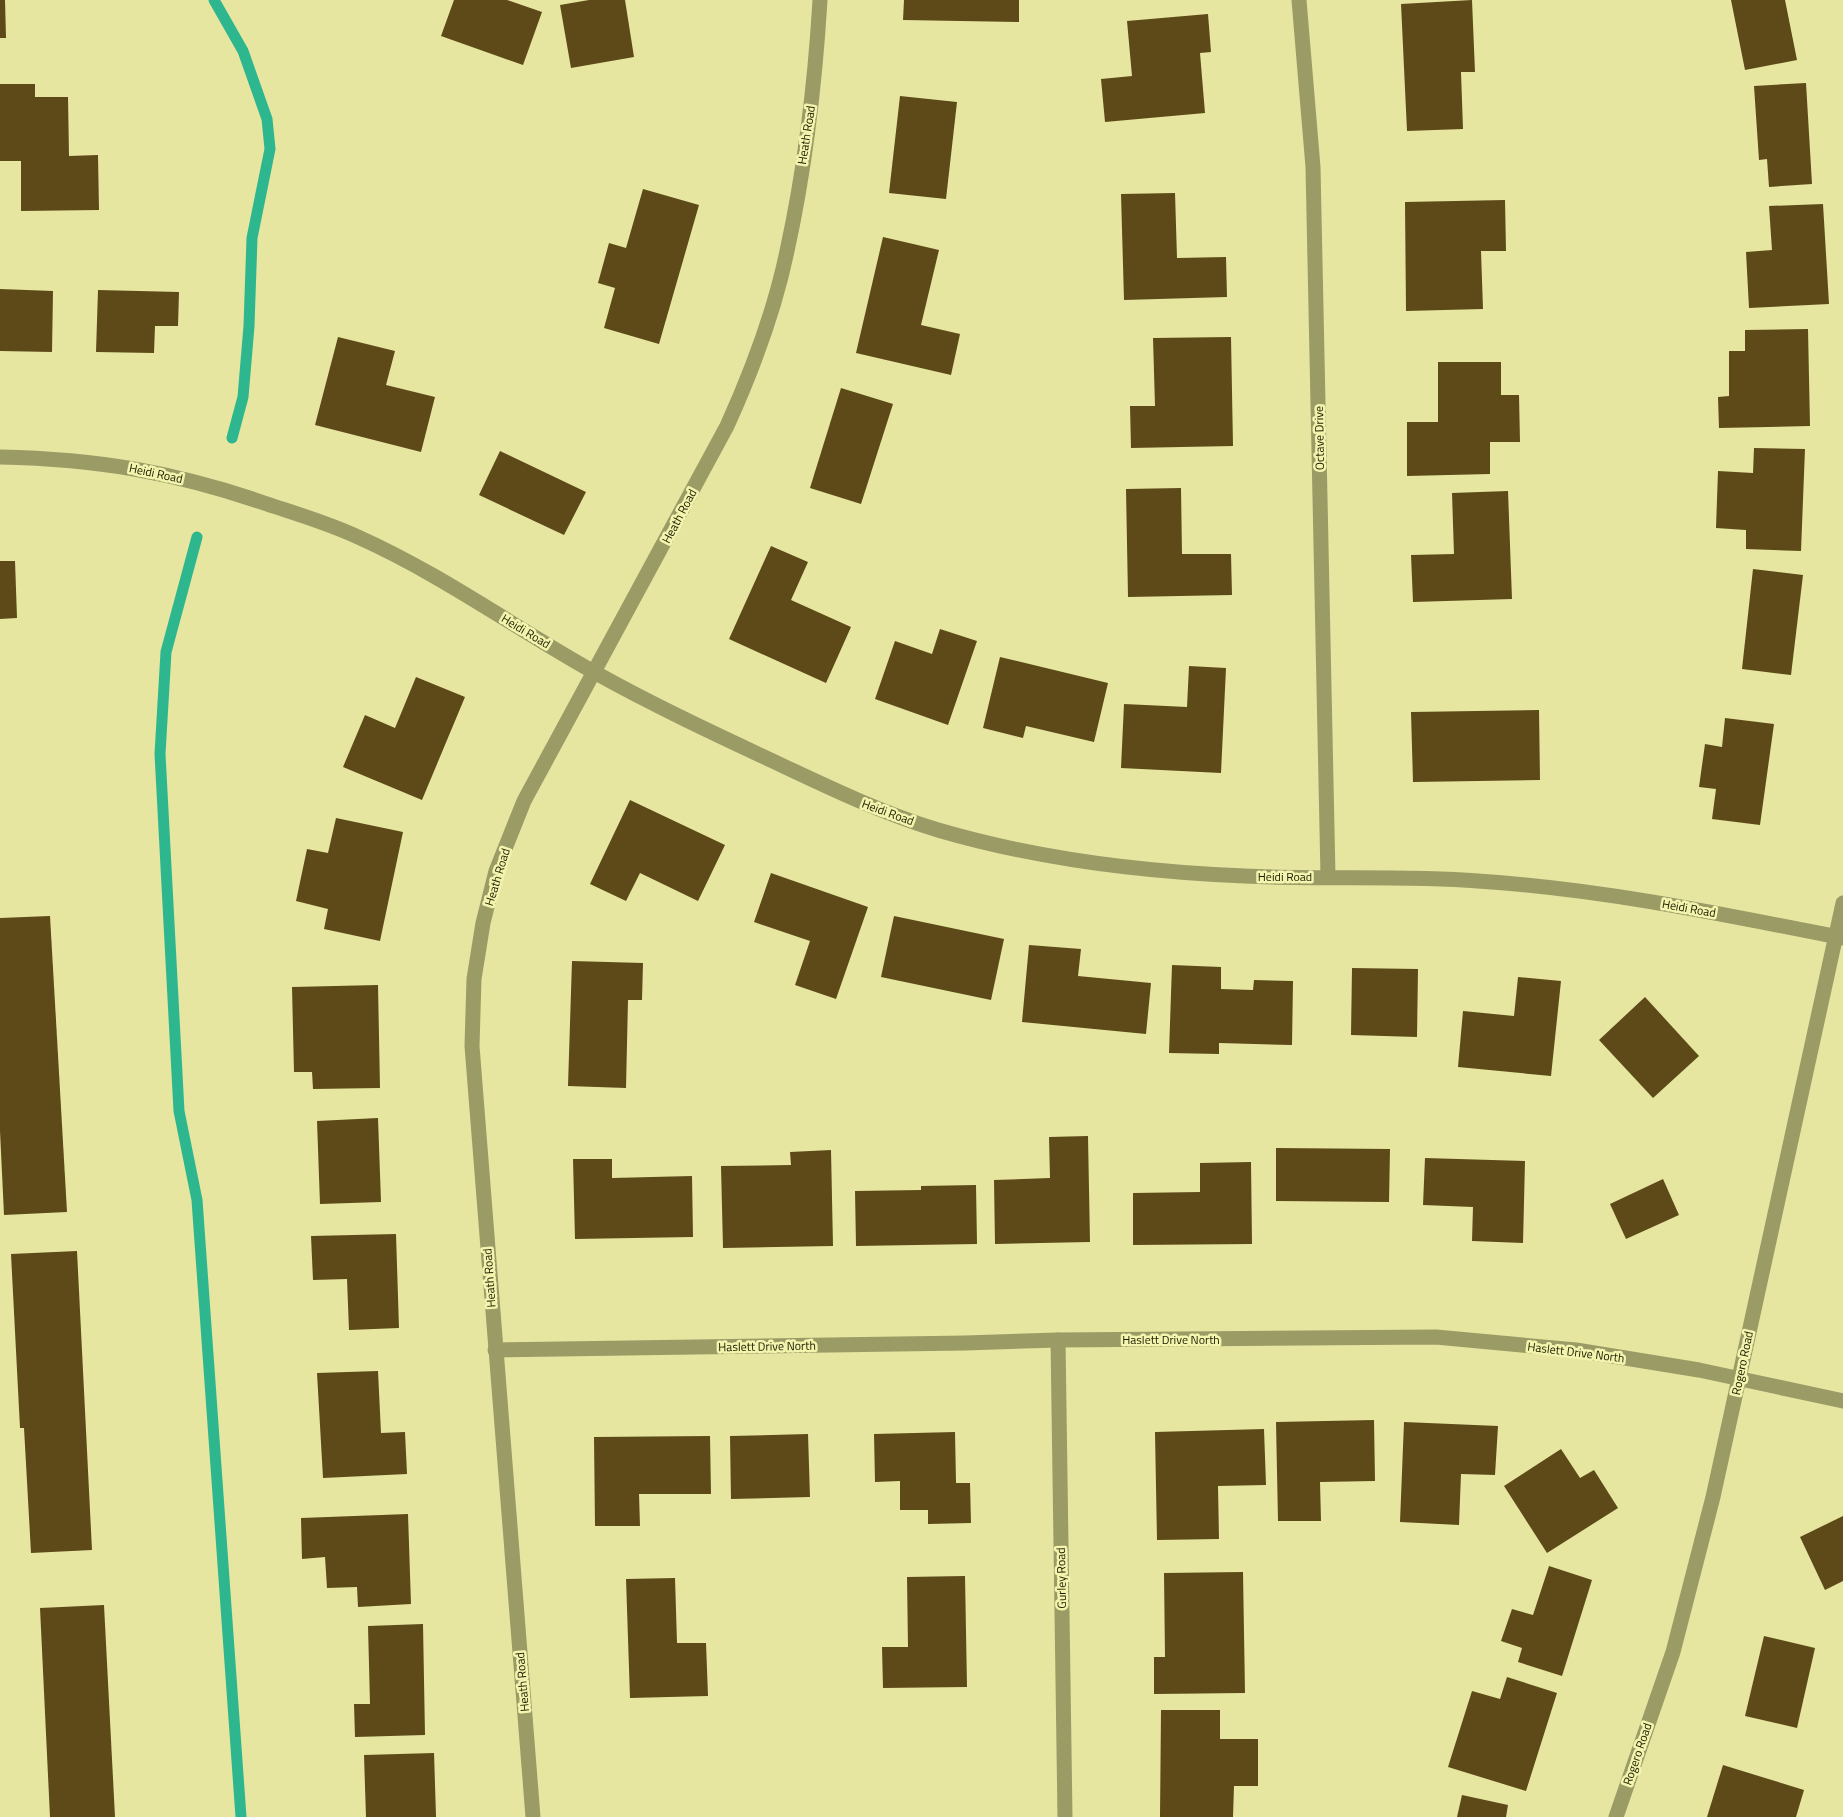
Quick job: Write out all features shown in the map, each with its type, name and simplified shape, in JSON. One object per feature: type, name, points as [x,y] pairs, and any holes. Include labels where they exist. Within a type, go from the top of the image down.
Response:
[{"type":"street","name":"Heath Road","points":[[533,1817],[494,1350],[472,1046],[474,979],[483,923],[500,862],[524,801],[728,426],[744,390],[787,252],[815,78],[820,0]]},
{"type":"street","name":"Octave Drive","points":[[1299,0],[1313,167],[1328,876]]},
{"type":"street","name":"Heidi Road","points":[[0,457],[112,464],[164,474],[241,493],[314,519],[358,537],[430,573],[595,672],[710,732],[869,806],[936,829],[976,840],[1063,858],[1155,870],[1248,876],[1328,876],[1479,881],[1582,891],[1684,906],[1840,938]]},
{"type":"street","name":"Rogero Road","points":[[1616,1817],[1673,1652],[1713,1497],[1738,1378],[1840,938],[1843,902]]},
{"type":"street","name":"Haslett Drive North","points":[[494,1350],[1058,1340],[1436,1337],[1576,1350],[1738,1378],[1843,1401]]},
{"type":"street","name":"Gurley Road","points":[[1058,1340],[1065,1817]]},
{"type":"building","points":[[0,0],[5,0],[6,38],[0,38]]},
{"type":"building","points":[[454,0],[507,0],[542,12],[523,65],[441,36]]},
{"type":"building","points":[[589,0],[625,0],[634,57],[571,68],[560,5]]},
{"type":"building","points":[[904,0],[1019,0],[1019,22],[903,20]]},
{"type":"building","points":[[1472,0],[1475,72],[1461,72],[1463,129],[1407,131],[1401,4]]},
{"type":"building","points":[[1731,0],[1785,0],[1797,60],[1745,70]]},
{"type":"building","points":[[1208,14],[1211,52],[1200,53],[1205,113],[1105,122],[1101,79],[1132,76],[1127,21]]},
{"type":"building","points":[[1806,83],[1812,184],[1769,187],[1767,159],[1759,160],[1754,86]]},
{"type":"building","points":[[0,84],[35,84],[35,97],[68,97],[69,156],[98,155],[99,210],[21,211],[21,161],[0,161]]},
{"type":"building","points":[[900,96],[957,102],[946,199],[889,193]]},
{"type":"building","points":[[643,189],[699,205],[659,344],[604,328],[615,288],[598,283],[609,243],[626,248]]},
{"type":"building","points":[[1175,193],[1177,258],[1226,257],[1227,297],[1124,300],[1121,194]]},
{"type":"building","points":[[1505,200],[1506,251],[1481,251],[1483,309],[1406,311],[1405,202]]},
{"type":"building","points":[[1823,204],[1829,304],[1749,308],[1746,252],[1772,250],[1769,206]]},
{"type":"building","points":[[883,237],[939,250],[921,325],[960,334],[951,375],[856,353]]},
{"type":"building","points":[[0,289],[53,291],[52,352],[0,351]]},
{"type":"building","points":[[98,290],[179,292],[178,326],[155,326],[154,353],[96,352]]},
{"type":"building","points":[[1808,329],[1810,426],[1719,428],[1718,397],[1729,396],[1729,351],[1745,351],[1745,330]]},
{"type":"building","points":[[338,337],[395,351],[386,385],[435,397],[421,452],[315,425]]},
{"type":"building","points":[[1231,337],[1233,446],[1131,448],[1130,406],[1155,406],[1153,338]]},
{"type":"building","points":[[1438,362],[1501,362],[1501,395],[1519,395],[1520,442],[1490,442],[1490,474],[1407,476],[1407,422],[1438,422]]},
{"type":"building","points":[[841,388],[893,404],[861,504],[810,488]]},
{"type":"building","points":[[1754,448],[1805,449],[1801,551],[1746,549],[1746,530],[1716,528],[1718,471],[1753,473]]},
{"type":"building","points":[[500,451],[586,492],[564,535],[479,495]]},
{"type":"building","points":[[1181,488],[1182,554],[1231,554],[1232,595],[1128,597],[1126,489]]},
{"type":"building","points":[[1508,491],[1512,599],[1413,602],[1411,555],[1454,554],[1452,493]]},
{"type":"building","points":[[771,546],[808,562],[791,600],[851,627],[826,683],[729,639]]},
{"type":"building","points":[[0,561],[15,561],[17,618],[0,619]]},
{"type":"building","points":[[1753,569],[1803,575],[1791,675],[1742,669]]},
{"type":"building","points":[[940,629],[977,641],[948,725],[875,699],[895,641],[932,654]]},
{"type":"building","points":[[1000,657],[1108,683],[1094,742],[1026,726],[1023,738],[983,728]]},
{"type":"building","points":[[1189,666],[1226,668],[1221,773],[1121,768],[1124,704],[1187,707]]},
{"type":"building","points":[[416,677],[465,697],[422,800],[343,767],[365,715],[395,728]]},
{"type":"building","points":[[1539,710],[1540,780],[1413,782],[1411,712]]},
{"type":"building","points":[[1725,718],[1774,724],[1760,825],[1712,819],[1716,789],[1699,787],[1705,744],[1722,747]]},
{"type":"building","points":[[630,800],[725,845],[698,901],[640,873],[626,901],[590,884]]},
{"type":"building","points":[[336,818],[403,832],[380,941],[324,929],[328,909],[296,901],[307,849],[328,853]]},
{"type":"building","points":[[771,873],[868,907],[836,999],[795,985],[810,941],[754,922]]},
{"type":"building","points":[[50,916],[67,1212],[4,1215],[0,1131],[0,918]]},
{"type":"building","points":[[894,916],[1004,939],[991,1000],[881,977]]},
{"type":"building","points":[[1029,945],[1081,949],[1078,976],[1151,983],[1146,1034],[1022,1022]]},
{"type":"building","points":[[572,961],[643,963],[642,1000],[628,1000],[626,1088],[568,1086]]},
{"type":"building","points":[[1172,965],[1221,967],[1221,989],[1253,990],[1254,980],[1293,981],[1292,1045],[1219,1043],[1219,1054],[1169,1053]]},
{"type":"building","points":[[1352,968],[1418,969],[1417,1037],[1351,1035]]},
{"type":"building","points":[[1518,977],[1561,981],[1551,1076],[1458,1067],[1463,1011],[1514,1016]]},
{"type":"building","points":[[378,985],[380,1088],[313,1089],[312,1072],[294,1072],[292,987]]},
{"type":"building","points":[[1645,997],[1699,1056],[1653,1098],[1599,1040]]},
{"type":"building","points":[[378,1118],[381,1202],[320,1204],[317,1121]]},
{"type":"building","points":[[1088,1136],[1090,1242],[995,1244],[994,1180],[1050,1178],[1049,1137]]},
{"type":"building","points":[[1276,1148],[1390,1149],[1389,1202],[1276,1201]]},
{"type":"building","points":[[831,1150],[833,1246],[723,1248],[721,1166],[791,1165],[790,1152]]},
{"type":"building","points":[[1425,1158],[1525,1161],[1523,1243],[1472,1241],[1473,1207],[1423,1205]]},
{"type":"building","points":[[573,1159],[612,1159],[612,1178],[692,1176],[693,1237],[575,1239]]},
{"type":"building","points":[[1251,1162],[1252,1244],[1133,1245],[1133,1193],[1200,1192],[1200,1163]]},
{"type":"building","points":[[1663,1179],[1679,1215],[1626,1239],[1610,1204]]},
{"type":"building","points":[[976,1185],[977,1244],[856,1246],[855,1191],[921,1190],[921,1186]]},
{"type":"building","points":[[396,1234],[399,1328],[349,1330],[347,1279],[313,1280],[311,1236]]},
{"type":"building","points":[[77,1251],[92,1550],[31,1553],[24,1428],[20,1428],[11,1254]]},
{"type":"building","points":[[378,1371],[381,1433],[405,1432],[407,1474],[323,1478],[317,1373]]},
{"type":"building","points":[[1374,1420],[1375,1481],[1320,1482],[1321,1521],[1278,1521],[1276,1422]]},
{"type":"building","points":[[1404,1422],[1498,1426],[1495,1475],[1461,1474],[1459,1525],[1400,1522]]},
{"type":"building","points":[[1264,1429],[1266,1485],[1218,1486],[1219,1539],[1157,1540],[1155,1432]]},
{"type":"building","points":[[955,1432],[956,1483],[970,1483],[971,1523],[928,1524],[928,1510],[900,1510],[900,1481],[875,1482],[874,1434]]},
{"type":"building","points":[[808,1434],[810,1497],[731,1499],[730,1436]]},
{"type":"building","points":[[710,1436],[711,1494],[639,1494],[640,1526],[595,1526],[594,1437]]},
{"type":"building","points":[[1561,1449],[1580,1478],[1594,1470],[1618,1508],[1547,1553],[1504,1486]]},
{"type":"building","points":[[408,1514],[411,1604],[358,1607],[357,1587],[327,1588],[325,1557],[302,1559],[301,1518]]},
{"type":"building","points":[[1843,1516],[1843,1581],[1825,1590],[1800,1537]]},
{"type":"building","points":[[1549,1566],[1592,1580],[1562,1676],[1518,1662],[1522,1648],[1501,1641],[1512,1609],[1533,1615]]},
{"type":"building","points":[[1243,1572],[1245,1693],[1154,1694],[1154,1657],[1165,1657],[1164,1573]]},
{"type":"building","points":[[965,1576],[967,1687],[883,1688],[882,1647],[908,1647],[907,1577]]},
{"type":"building","points":[[675,1578],[677,1643],[706,1643],[708,1696],[630,1698],[626,1579]]},
{"type":"building","points":[[104,1605],[115,1817],[50,1817],[40,1608]]},
{"type":"building","points":[[423,1624],[425,1735],[355,1737],[354,1704],[370,1704],[368,1626]]},
{"type":"building","points":[[1764,1636],[1815,1648],[1797,1728],[1745,1716]]},
{"type":"building","points":[[1507,1677],[1557,1693],[1526,1791],[1448,1767],[1472,1691],[1500,1699]]},
{"type":"building","points":[[1161,1710],[1220,1710],[1220,1739],[1258,1739],[1258,1786],[1234,1786],[1233,1817],[1160,1817]]},
{"type":"building","points":[[434,1753],[436,1817],[366,1817],[364,1755]]},
{"type":"building","points":[[1723,1765],[1804,1790],[1796,1817],[1707,1817]]},
{"type":"building","points":[[1462,1795],[1508,1805],[1506,1817],[1457,1817]]},
{"type":"waterway","points":[[214,0],[243,51],[267,119],[270,149],[252,238],[249,326],[243,397],[232,438]]},
{"type":"waterway","points":[[197,537],[166,652],[160,754],[179,1111],[197,1200],[241,1817]]}]
